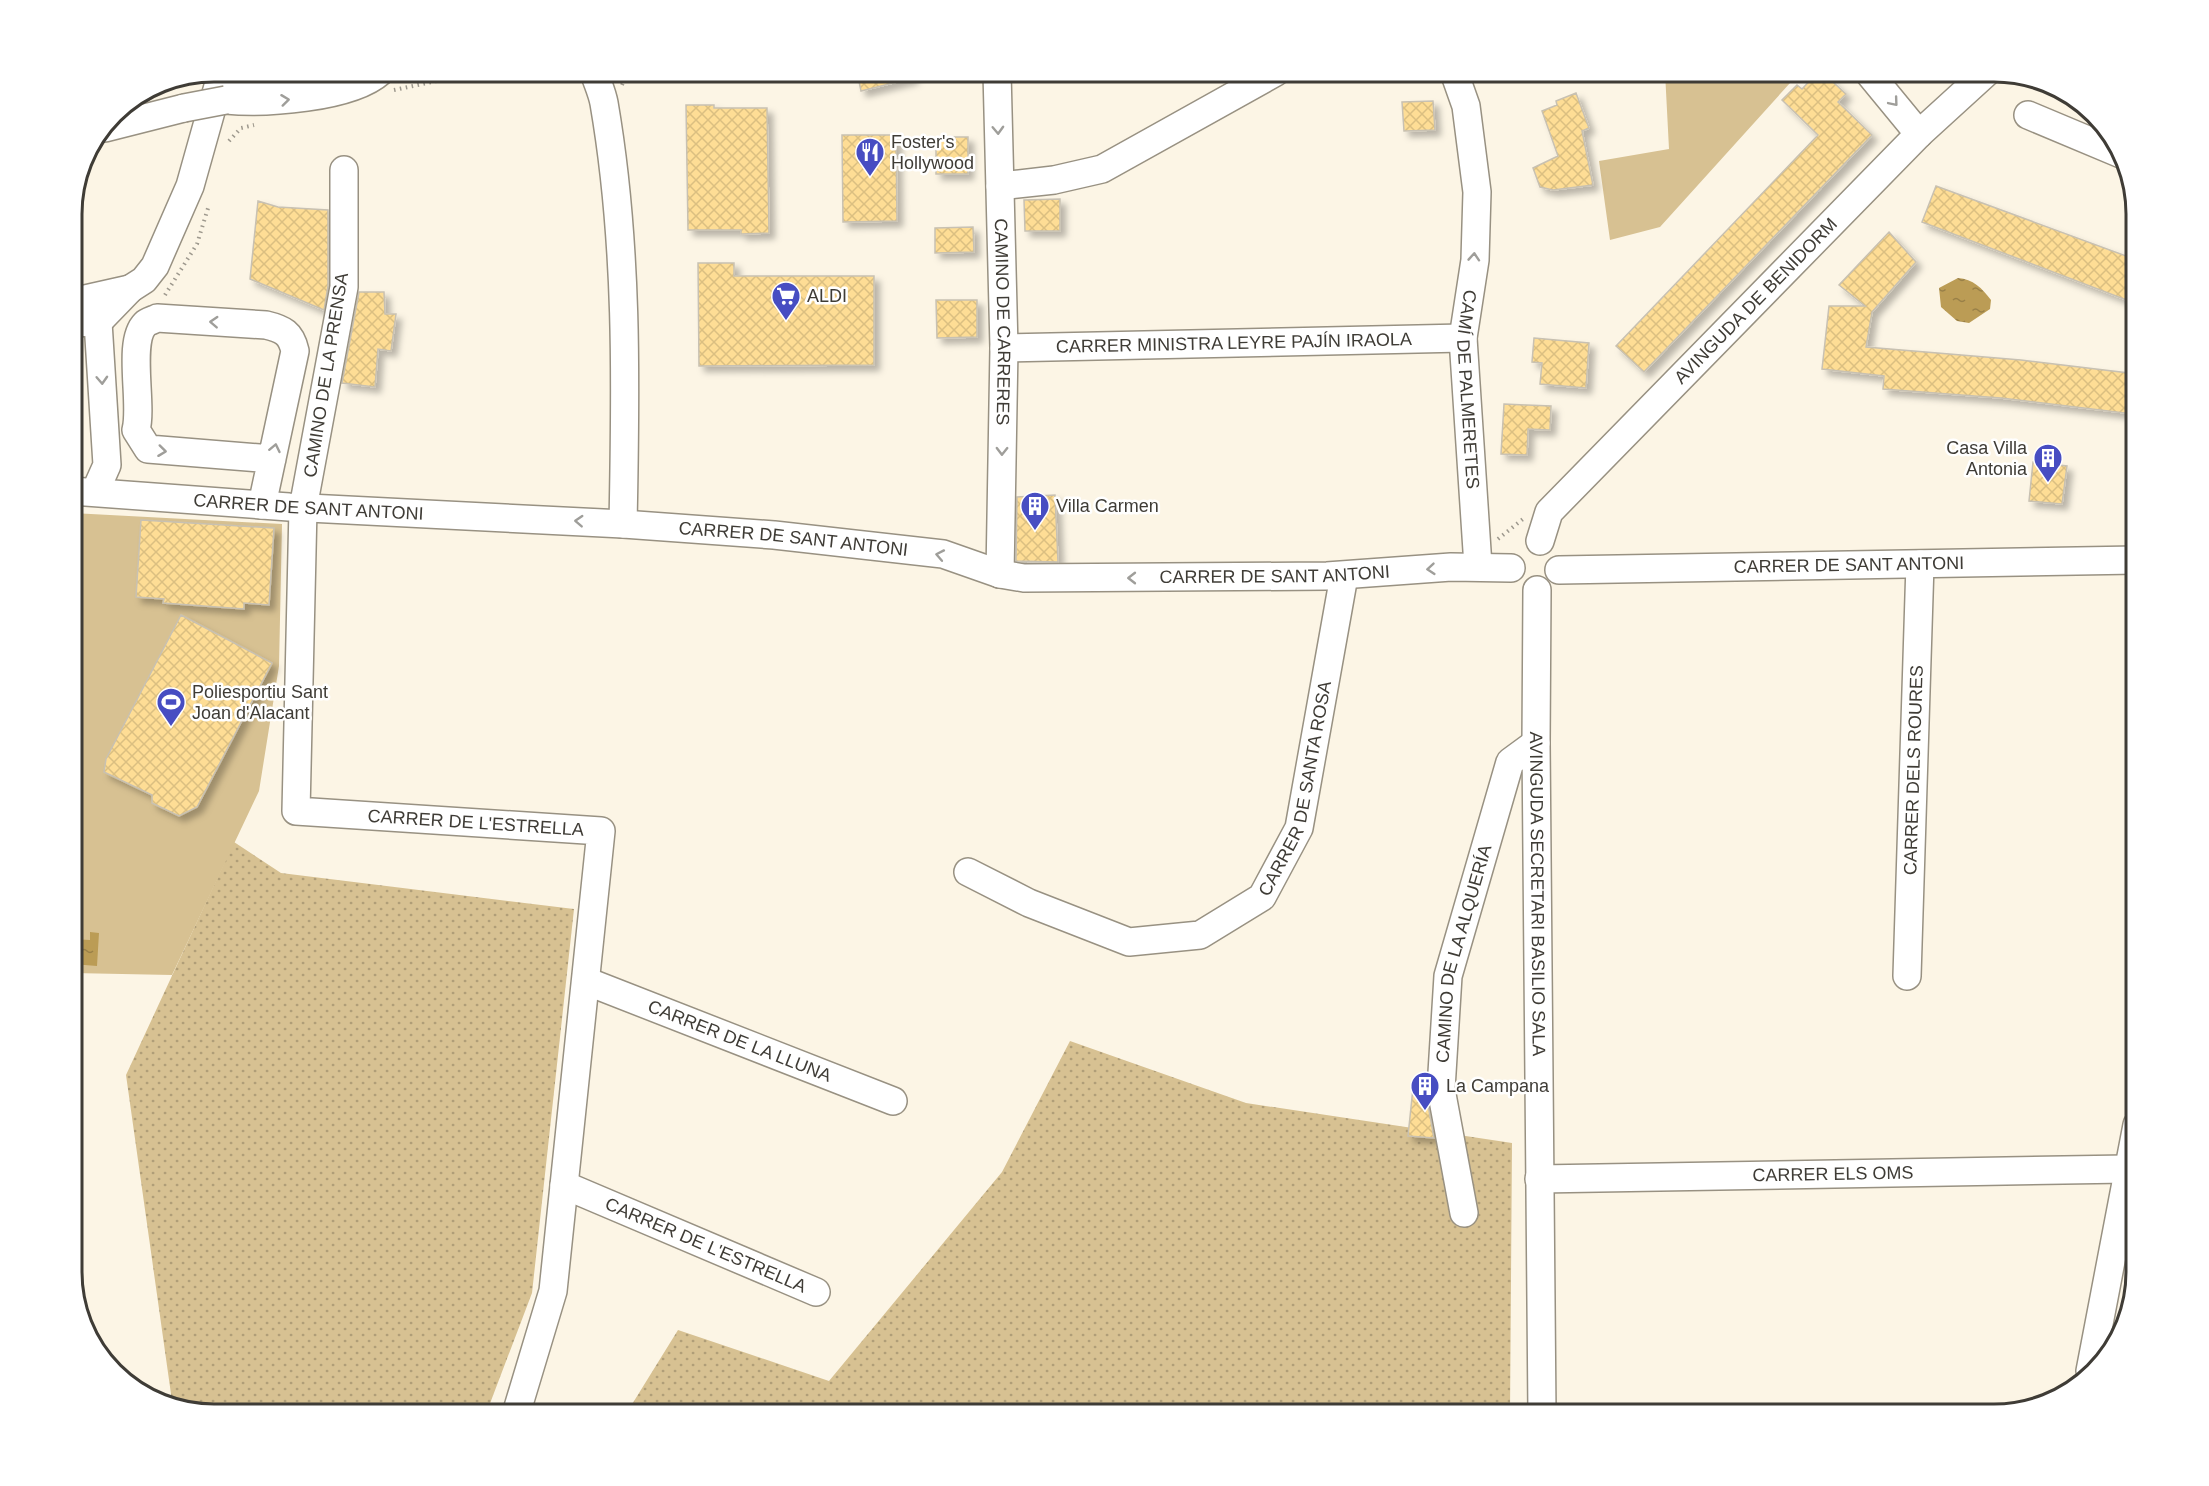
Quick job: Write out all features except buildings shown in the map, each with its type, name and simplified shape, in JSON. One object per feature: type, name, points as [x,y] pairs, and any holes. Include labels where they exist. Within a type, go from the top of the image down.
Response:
[{"type":"street","points":[[84,492],[107,465],[85,322],[144,280],[155,266],[190,186],[219,82]]},
{"type":"street","points":[[118,125],[226,100],[270,82]]},
{"type":"street","points":[[226,100],[256,103],[298,99],[344,89],[364,82]]},
{"type":"street","points":[[597,82],[603,100],[621,249],[627,361],[623,524]]},
{"type":"street","points":[[603,100],[610,82]]},
{"type":"street","name":"CAMINO DE CARRERES","points":[[997,82],[1004,348],[1000,574]]},
{"type":"street","points":[[1000,186],[1054,180],[1102,169],[1258,82]]},
{"type":"street","name":"CAMÍ DE PALMERETES","points":[[1458,82],[1466,106],[1476,192],[1475,260],[1462,338],[1478,566]]},
{"type":"street","points":[[1876,82],[1919,134]]},
{"type":"street","name":"AVINGUDA DE BENIDORM","points":[[1540,541],[1550,512],[1919,134],[1975,82]]},
{"type":"street","points":[[2028,115],[2109,149]]},
{"type":"street","name":"CAMINO DE LA PRENSA","points":[[303,508],[344,287],[344,170]]},
{"type":"street","points":[[83,300],[130,289]]},
{"type":"street","points":[[262,505],[272,459],[295,351],[292,339],[284,329],[266,325],[158,318],[145,323],[140,333],[135,371],[140,406],[136,430],[148,449],[272,459]]},
{"type":"street","name":"CARRER MINISTRA LEYRE PAJÍN IRAOLA","points":[[1004,348],[1462,338]]},
{"type":"street","name":"CARRER DE SANT ANTONI","points":[[84,492],[303,508],[623,524],[774,535],[943,554],[1000,574],[1024,578],[1344,576],[1478,566],[1511,568]]},
{"type":"street","name":"CARRER DE L'ESTRELLA","points":[[303,508],[296,811],[601,831],[553,1291],[519,1403]]},
{"type":"street","points":[[1540,541],[1555,552],[1559,570],[1551,584],[1537,590],[1523,586],[1513,575],[1511,561],[1518,547],[1525,543],[1540,541]]},
{"type":"street","name":"CARRER DE SANT ANTONI","points":[[1559,570],[2126,560]]},
{"type":"street","name":"CARRER DELS ROURES","points":[[1907,976],[1920,564]]},
{"type":"street","name":"CARRER DE SANTA ROSA","points":[[968,872],[1029,903],[1129,942],[1200,935],[1262,897],[1299,828],[1344,576]]},
{"type":"street","name":"AVINGUDA SECRETARI BASILIO SALA","points":[[1537,590],[1536,743],[1542,1403]]},
{"type":"street","name":"CAMINO DE LA ALQUERÍA","points":[[1464,1213],[1441,1089],[1448,976],[1510,762],[1536,743]]},
{"type":"street","name":"CARRER DE LA LLUNA","points":[[586,981],[892,1101]]},
{"type":"street","name":"CARRER ELS OMS","points":[[1539,1179],[2126,1172]]},
{"type":"street","name":"CARRER DE L'ESTRELLA","points":[[564,1185],[816,1292]]},
{"type":"street","points":[[2092,1360],[2126,1200]]},
{"type":"path","points":[[227,146],[230,138],[241,128],[263,124]]},
{"type":"path","points":[[157,302],[169,291],[197,244],[210,203]]},
{"type":"shaded area","points":[[1666,82],[1791,82],[1660,227],[1610,240],[1599,161],[1669,149]]},
{"type":"shaded area","name":"Poliesportiu Sant Joan d'Alacant","points":[[83,514],[282,524],[279,666],[259,791],[172,975],[83,973]]},
{"type":"shaded area","points":[[234,842],[281,873],[574,909],[532,1293],[490,1403],[215,1403],[197,1402],[171,1396],[126,1075]]},
{"type":"shaded area","points":[[1070,1041],[1246,1103],[1512,1143],[1510,1403],[633,1403],[678,1330],[829,1381],[1002,1172]]},
{"type":"water","points":[[1958,278],[1977,285],[1991,300],[1990,309],[1969,323],[1957,321],[1941,307],[1939,288]]},
{"type":"water","points":[[90,932],[99,933],[97,966],[83,965],[83,940],[90,940]]},
{"type":"place","name":"Foster's Hollywood","points":[[870,178]]},
{"type":"place","name":"ALDI","points":[[786,322]]},
{"type":"place","name":"Casa Villa Antonia","points":[[2048,484]]},
{"type":"place","name":"Villa Carmen","points":[[1035,532]]},
{"type":"place","name":"Poliesportiu Sant Joan d'Alacant","points":[[171,728]]},
{"type":"place","name":"La Campana","points":[[1425,1112]]}]
